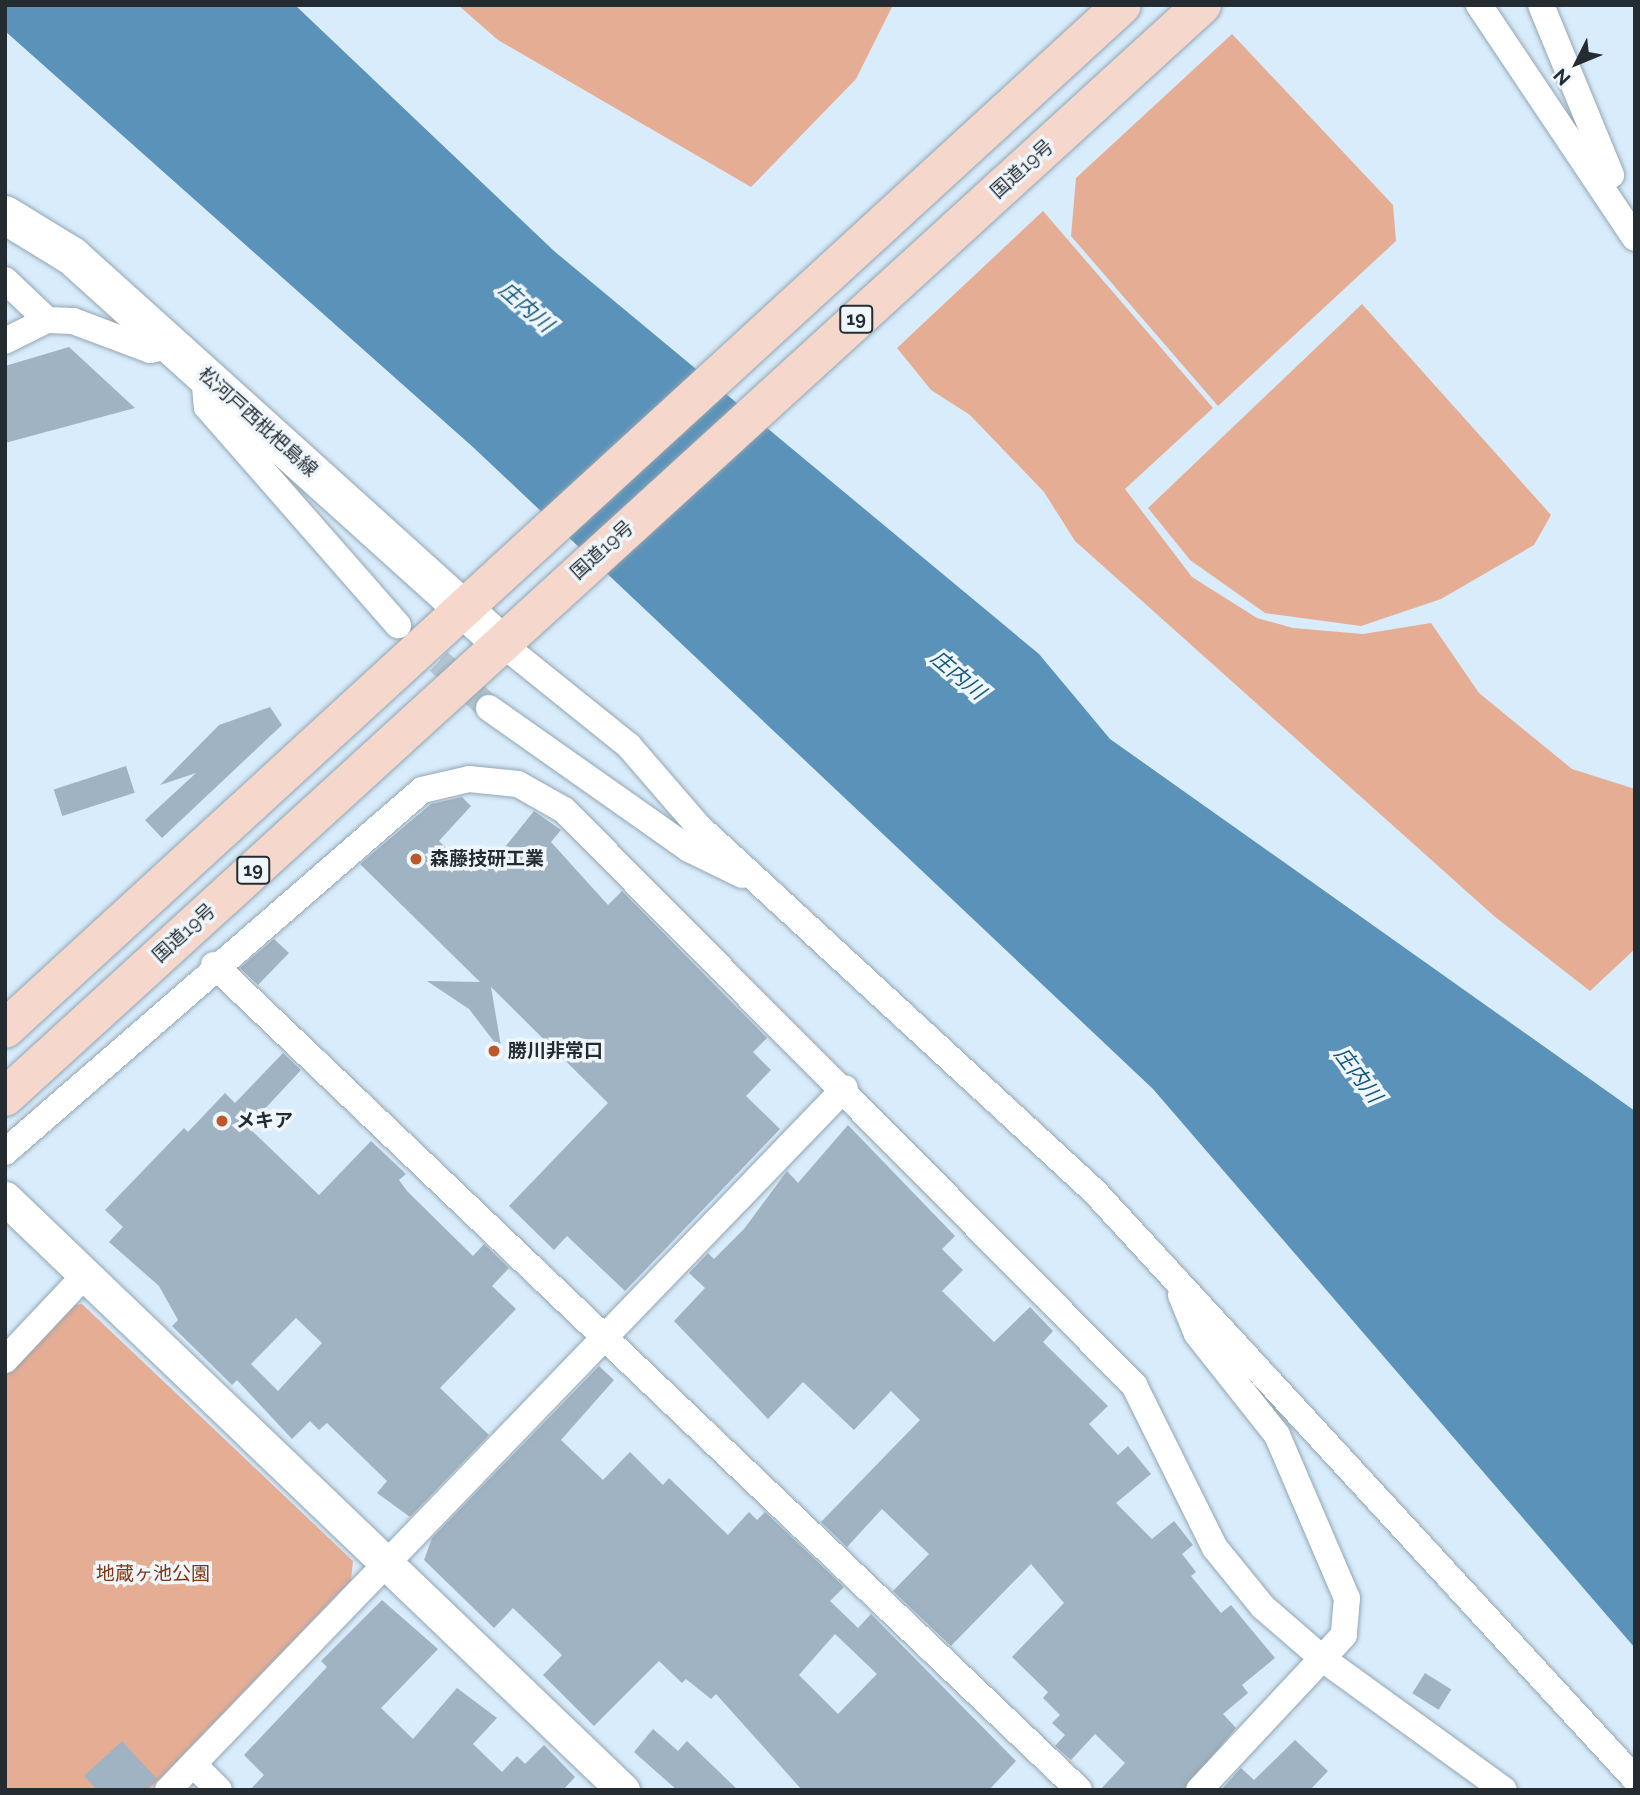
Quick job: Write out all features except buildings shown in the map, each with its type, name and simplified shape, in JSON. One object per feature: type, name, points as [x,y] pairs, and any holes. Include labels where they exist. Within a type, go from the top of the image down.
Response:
[{"type":"highway","name":"19","points":[[5,1029],[473,603],[1122,5]]},
{"type":"highway","name":"国道19号","points":[[5,1097],[1202,5]]},
{"type":"main road","name":"松河戸西枇杷島線","points":[[5,215],[72,256],[204,375],[473,603],[506,638]]},
{"type":"street","points":[[1479,5],[1635,238]]},
{"type":"street","points":[[1541,5],[1635,227]]},
{"type":"street","points":[[5,280],[47,320]]},
{"type":"street","points":[[5,341],[47,320],[73,321],[150,351],[173,345]]},
{"type":"street","points":[[204,375],[207,407],[398,625]]},
{"type":"street","points":[[506,638],[629,746],[757,880],[1094,1191],[1635,1779]]},
{"type":"street","points":[[489,708],[688,849],[757,880]]},
{"type":"street","points":[[5,1153],[214,965],[422,790],[469,779],[518,784],[564,810],[845,1088],[1134,1385],[1215,1548],[1263,1607],[1323,1659],[1504,1790]]},
{"type":"street","points":[[214,965],[1079,1790]]},
{"type":"street","points":[[168,1790],[845,1088]]},
{"type":"street","points":[[5,1198],[623,1790]]},
{"type":"street","points":[[5,1360],[85,1275]]},
{"type":"street","points":[[1176,1281],[1197,1334],[1277,1435],[1347,1598],[1344,1635],[1199,1790]]},
{"type":"street","points":[[194,1765],[219,1790]]},
{"type":"green space","points":[[458,5],[893,5],[856,79],[751,187],[498,40]]},
{"type":"green space","points":[[1232,34],[1393,205],[1396,241],[1218,406],[1071,236],[1076,178]]},
{"type":"green space","points":[[1043,211],[1213,408],[1125,489],[1192,577],[1257,618],[1293,628],[1363,634],[1431,623],[1479,693],[1572,769],[1635,789],[1635,949],[1590,991],[1494,916],[1075,541],[1044,492],[970,415],[931,390],[897,348]]},
{"type":"green space","points":[[1362,304],[1551,515],[1534,545],[1441,599],[1361,626],[1265,613],[1190,560],[1148,508]]},
{"type":"green space","name":"地蔵ヶ池公園","points":[[82,1304],[353,1561],[351,1580],[149,1790],[5,1790],[5,1375],[71,1306]]},
{"type":"water","name":"庄内川","points":[[5,5],[295,5],[554,251],[1039,654],[1110,739],[1635,1111],[1635,1648],[1153,1089],[474,448],[5,31]]},
{"type":"tunnel","points":[[410,635],[489,708]]},
{"type":"place","name":"森藤技研工業","points":[[416,859]]},
{"type":"place","name":"勝川非常口","points":[[494,1051]]},
{"type":"place","name":"メキア","points":[[222,1121]]}]
